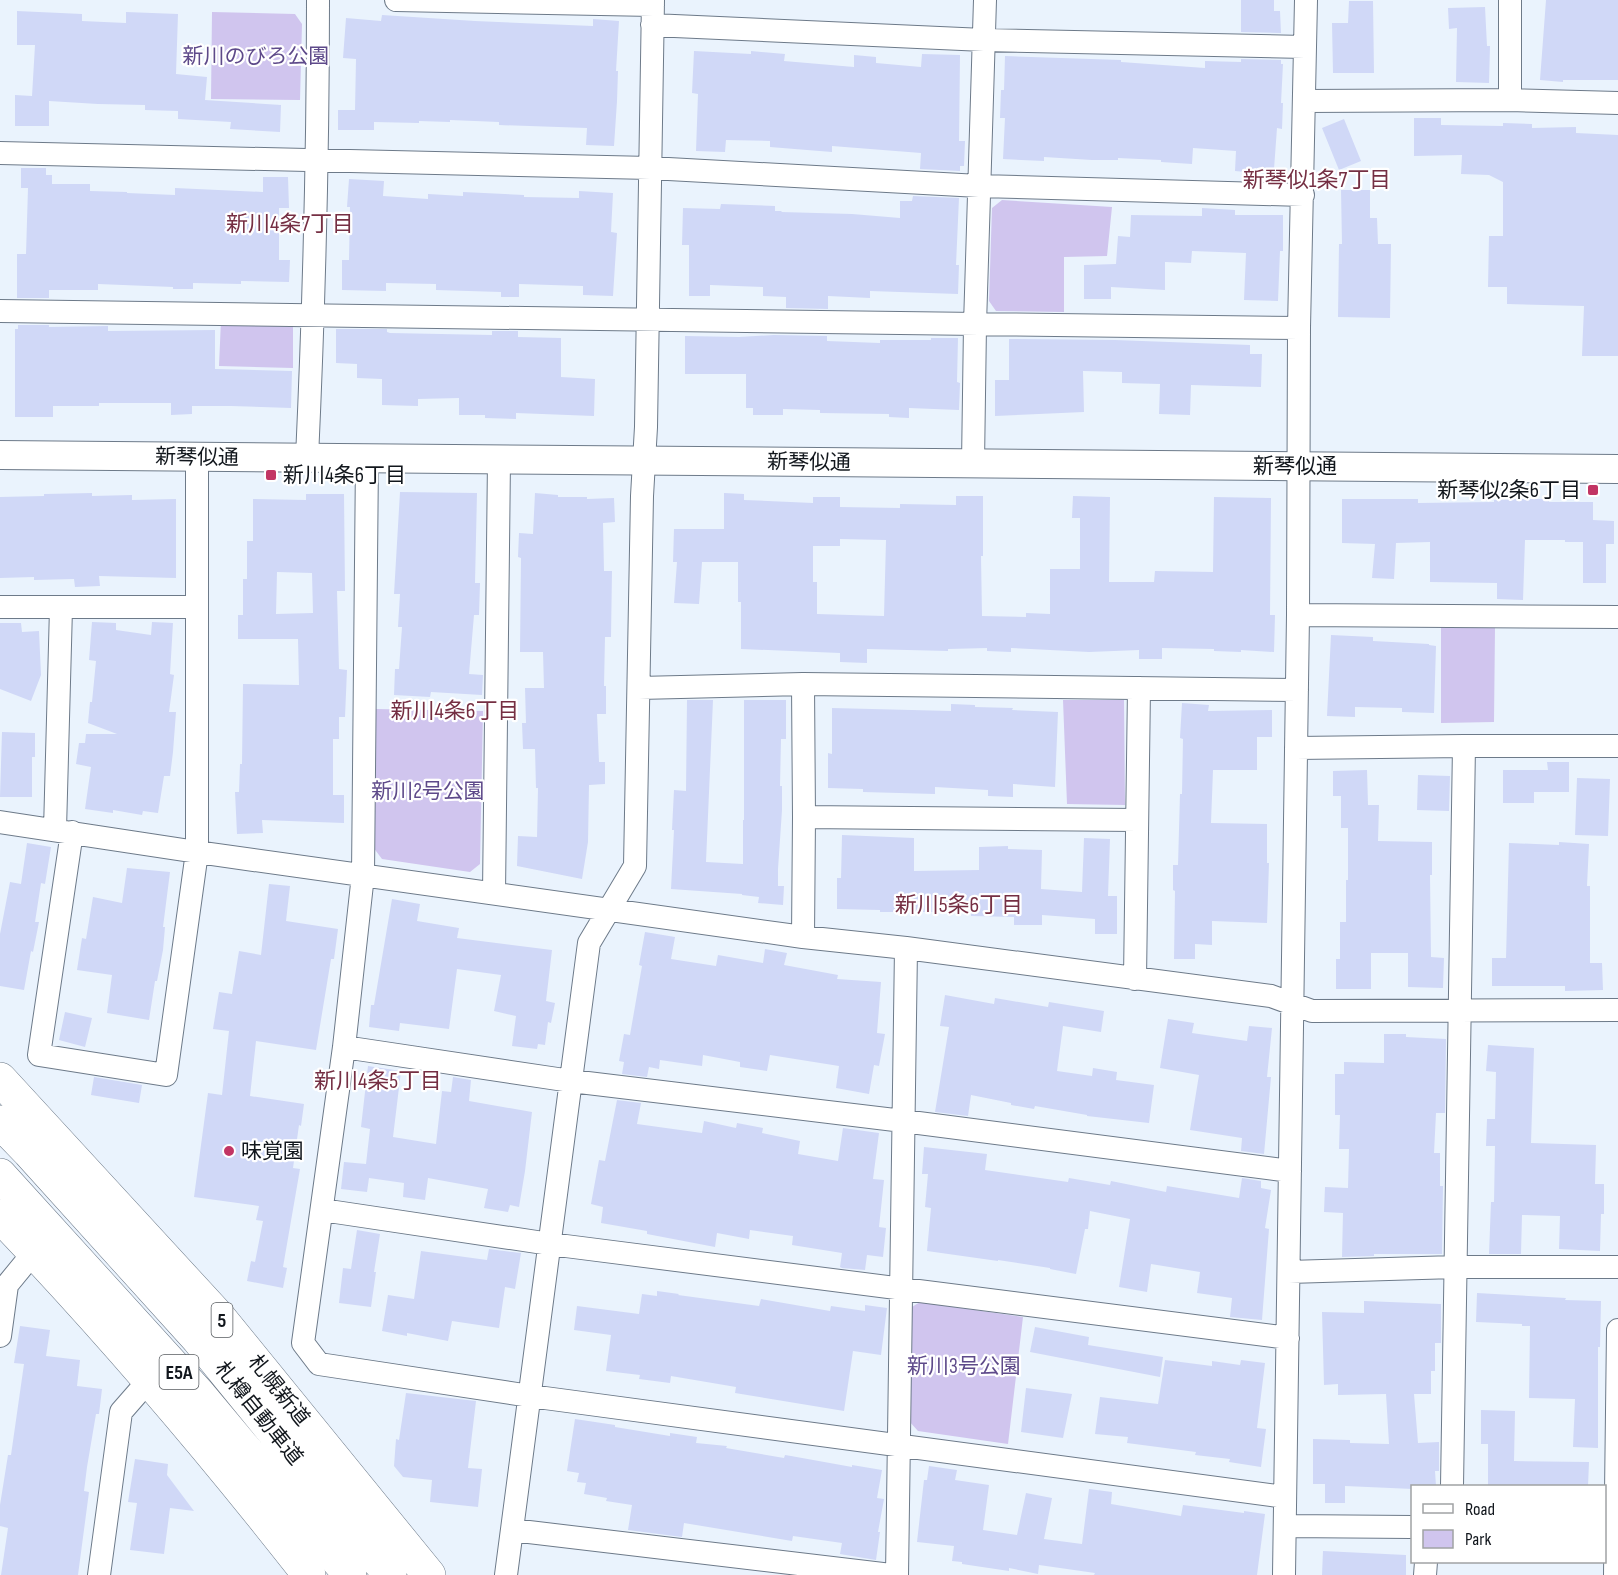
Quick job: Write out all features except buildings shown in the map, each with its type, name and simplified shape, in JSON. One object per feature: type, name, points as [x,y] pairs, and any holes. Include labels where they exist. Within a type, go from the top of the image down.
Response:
[{"type":"highway","name":"札幌新道","points":[[0,1079],[219,1317],[429,1575]]},
{"type":"highway","name":"札樽自動車道","points":[[0,1122],[198,1339],[390,1575]]},
{"type":"highway","name":"札樽自動車道","points":[[0,1176],[198,1393],[350,1575]]},
{"type":"highway","points":[[0,1216],[149,1380],[259,1511],[309,1575]]},
{"type":"street","points":[[307,458],[318,160],[318,0]]},
{"type":"street","points":[[396,0],[653,10],[984,40],[1305,47]]},
{"type":"street","points":[[973,464],[985,0]]},
{"type":"street","points":[[1284,1575],[1300,466],[1299,328],[1306,0]]},
{"type":"street","points":[[1510,0],[1510,100]]},
{"type":"street","points":[[506,1575],[589,943],[635,866],[653,10]]},
{"type":"street","points":[[1304,101],[1510,100],[1618,103]]},
{"type":"street","points":[[0,153],[650,168],[979,186],[1303,195]]},
{"type":"street","points":[[0,311],[313,314],[975,326],[1299,328]]},
{"type":"street","name":"新琴似通","points":[[0,455],[1618,469]]},
{"type":"street","points":[[61,608],[64,831],[39,1055],[166,1075],[196,852],[197,457]]},
{"type":"street","points":[[367,458],[363,875],[344,1047],[303,1343],[319,1364],[530,1396],[1285,1497]]},
{"type":"street","points":[[494,893],[499,460]]},
{"type":"street","points":[[0,607],[197,607]]},
{"type":"street","points":[[1298,615],[1618,617]]},
{"type":"street","points":[[639,688],[803,684],[1297,690]]},
{"type":"street","points":[[803,684],[803,937]]},
{"type":"street","points":[[1135,979],[1138,688]]},
{"type":"street","points":[[1452,1485],[1464,746]]},
{"type":"street","points":[[1296,748],[1618,746]]},
{"type":"street","points":[[804,818],[1137,820]]},
{"type":"street","points":[[0,822],[196,852],[803,937],[906,948],[1271,996],[1312,1011],[1618,1010]]},
{"type":"street","points":[[897,1575],[906,948]]},
{"type":"street","points":[[344,1047],[571,1081],[1290,1171]]},
{"type":"street","points":[[322,1210],[550,1244],[1288,1338]]},
{"type":"street","points":[[0,1336],[7,1284],[34,1252]]},
{"type":"street","points":[[1288,1272],[1455,1267],[1618,1268]]},
{"type":"street","points":[[1616,1575],[1610,1528],[1618,1330]]},
{"type":"street","points":[[99,1575],[120,1412],[149,1380]]},
{"type":"street","points":[[1285,1526],[1411,1527]]},
{"type":"street","points":[[512,1530],[891,1575]]},
{"type":"green space","name":"新川のびろ公園","points":[[212,12],[295,14],[302,24],[300,100],[211,99]]},
{"type":"green space","points":[[1002,200],[1112,207],[1107,256],[1064,257],[1064,312],[996,311],[989,301],[992,208]]},
{"type":"green space","points":[[221,320],[293,320],[293,368],[219,366]]},
{"type":"green space","points":[[1441,627],[1495,628],[1494,722],[1441,723]]},
{"type":"green space","points":[[1063,700],[1124,700],[1125,805],[1067,804]]},
{"type":"green space","name":"新川2号公園","points":[[376,709],[483,711],[480,864],[470,872],[382,859],[373,847]]},
{"type":"green space","name":"新川3号公園","points":[[920,1302],[1023,1317],[1008,1444],[918,1431],[909,1421],[912,1307]]},
{"type":"place","name":"新川4条6丁目","points":[[271,475]]},
{"type":"place","name":"新琴似2条6丁目","points":[[1593,490]]},
{"type":"place","name":"味覚園","points":[[229,1151]]},
{"type":"district","name":"新琴似1条7丁目","points":[[1317,179]]},
{"type":"district","name":"新川4条7丁目","points":[[290,223]]},
{"type":"district","name":"新川4条6丁目","points":[[455,710]]},
{"type":"district","name":"新川5条6丁目","points":[[959,904]]},
{"type":"district","name":"新川4条5丁目","points":[[378,1080]]}]
